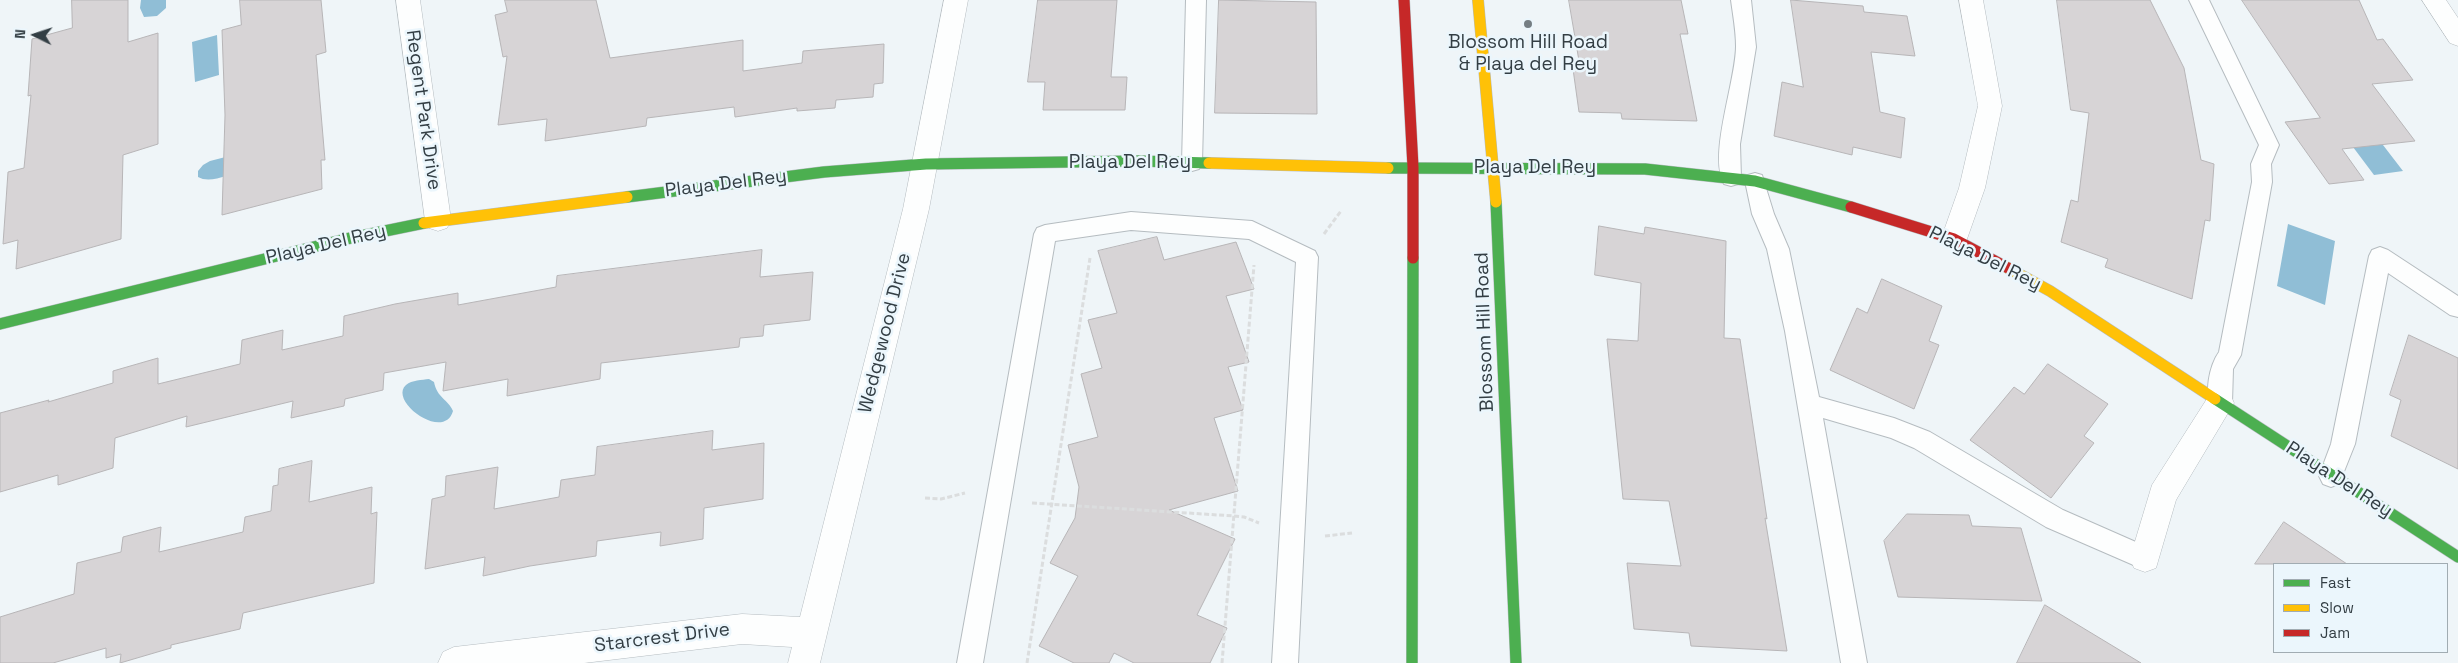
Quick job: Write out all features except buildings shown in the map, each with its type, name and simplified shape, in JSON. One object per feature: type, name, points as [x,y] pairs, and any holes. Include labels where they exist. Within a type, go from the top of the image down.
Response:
[{"type":"street","name":"Regent Park Drive","points":[[408,0],[438,220]]},
{"type":"street","name":"Wedgewood Drive","points":[[804,663],[926,164],[956,0]]},
{"type":"street","points":[[1404,0],[1413,167],[1412,663]]},
{"type":"street","name":"Blossom Hill Road","points":[[1478,0],[1495,167],[1516,663]]},
{"type":"street","points":[[1954,239],[1972,188],[1990,106],[1974,8],[1971,0]]},
{"type":"street","points":[[2434,0],[2458,36]]},
{"type":"street","name":"Playa Del Rey","points":[[0,324],[346,239],[438,220],[824,172],[926,164],[1139,161],[1339,168],[1495,167],[1645,169],[1756,181],[1892,218],[1954,239],[2050,291],[2330,476],[2458,557]]},
{"type":"street","points":[[2145,558],[2162,495],[2220,403]]},
{"type":"street","name":"Starcrest Drive","points":[[454,663],[742,629],[811,633]]},
{"type":"lane","points":[[1192,163],[1196,0]]},
{"type":"lane","points":[[1731,178],[1730,144],[1746,47],[1741,0]]},
{"type":"lane","points":[[2199,0],[2269,145],[2261,164],[2262,182],[2230,355],[2222,366],[2220,403]]},
{"type":"lane","points":[[1756,181],[1763,214],[1778,249],[1796,330],[1854,663]]},
{"type":"lane","points":[[970,663],[1046,234],[1131,221],[1252,230],[1307,257],[1285,663]]},
{"type":"lane","points":[[2330,476],[2343,444],[2380,256],[2458,308]]},
{"type":"lane","points":[[1809,404],[1894,428],[1922,440],[2055,519],[2080,528],[2145,558]]},
{"type":"path","points":[[1026,663],[1092,248]]},
{"type":"path","points":[[1222,663],[1254,262]]},
{"type":"path","points":[[925,498],[941,499],[973,490]]},
{"type":"path","points":[[1027,503],[1234,516],[1244,517],[1266,526]]},
{"type":"path","points":[[1324,537],[1352,533]]},
{"type":"water","points":[[141,0],[166,0],[166,8],[157,16],[144,17],[140,8]]},
{"type":"water","points":[[217,35],[219,75],[195,82],[192,42]]},
{"type":"water","points":[[2363,119],[2403,171],[2374,175],[2335,123]]},
{"type":"water","points":[[241,153],[243,171],[214,179],[198,177],[198,171],[210,161]]},
{"type":"water","points":[[2288,224],[2335,241],[2325,305],[2277,286]]},
{"type":"water","points":[[429,379],[434,382],[438,392],[453,411],[448,419],[439,422],[429,421],[419,416],[404,400],[402,392],[408,383]]},
{"type":"traffic: fast","points":[[627,197],[824,172],[926,164],[1139,161],[1209,163]]},
{"type":"traffic: fast","points":[[1388,168],[1645,169],[1755,181],[1851,207]]},
{"type":"traffic: fast","points":[[1496,202],[1516,663]]},
{"type":"traffic: fast","points":[[0,324],[346,239],[424,223]]},
{"type":"traffic: fast","points":[[1412,663],[1413,258]]},
{"type":"traffic: fast","points":[[2215,399],[2458,557]]},
{"type":"traffic: slow","points":[[1478,0],[1496,202]]},
{"type":"traffic: slow","points":[[1209,163],[1388,168]]},
{"type":"traffic: slow","points":[[424,223],[627,197]]},
{"type":"traffic: slow","points":[[2008,268],[2050,291],[2215,399]]},
{"type":"traffic: jam","points":[[1404,0],[1413,167],[1413,258]]},
{"type":"traffic: jam","points":[[1851,207],[1954,239],[2008,268]]},
{"type":"place","name":"Blossom Hill Road & Playa del Rey","points":[[1528,24]]}]
